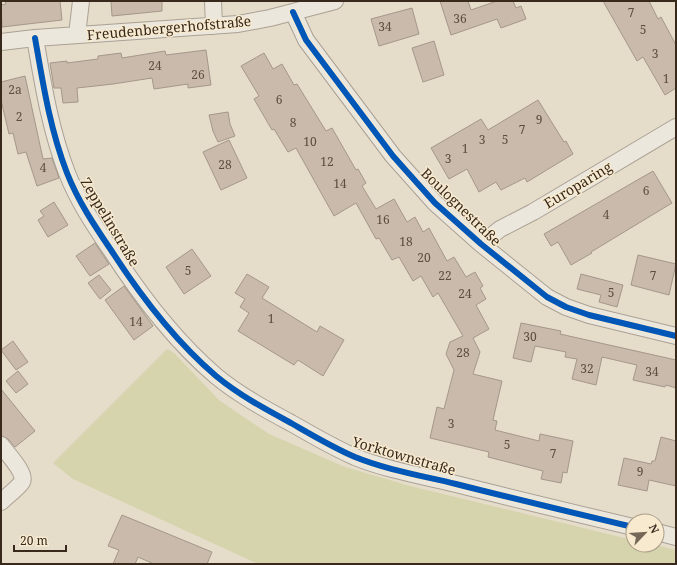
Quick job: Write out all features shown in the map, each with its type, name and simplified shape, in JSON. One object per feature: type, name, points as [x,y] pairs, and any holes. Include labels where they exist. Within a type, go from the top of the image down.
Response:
[{"type":"street","points":[[77,35],[80,1]]},
{"type":"street","points":[[213,1],[214,26]]},
{"type":"street","name":"Freudenbergerhofstraße","points":[[1,42],[35,38],[214,26],[270,18],[335,1]]},
{"type":"street","name":"Boulognestraße","points":[[293,12],[306,40],[393,156],[435,203],[481,244],[547,297],[566,307],[589,315],[676,336]]},
{"type":"street","name":"Zeppelinstraße","points":[[35,38],[44,91],[54,136],[80,201],[119,263],[173,333],[192,354]]},
{"type":"street","name":"Europaring","points":[[481,244],[500,229],[533,212],[676,128]]},
{"type":"street","name":"Yorktownstraße","points":[[192,354],[216,376],[236,391],[322,442],[356,457],[426,477],[625,525]]},
{"type":"street","points":[[1,445],[23,477],[22,482],[1,502]]},
{"type":"street","points":[[665,534],[676,537]]},
{"type":"green space","points":[[167,349],[174,353],[220,401],[269,434],[345,467],[410,486],[625,538],[625,553],[665,553],[665,547],[676,550],[676,564],[258,564],[73,479],[53,463]]},
{"type":"building","points":[[5,1],[60,1],[62,20],[2,27],[1,5],[6,4]]},
{"type":"building","points":[[111,1],[162,1],[162,11],[112,16]]},
{"type":"building","points":[[440,1],[468,1],[471,10],[497,1],[513,1],[516,8],[521,6],[526,19],[501,28],[497,19],[451,35]]},
{"type":"building","points":[[603,1],[649,1],[658,19],[661,17],[676,45],[676,88],[665,95],[643,57],[637,61]]},
{"type":"building","points":[[412,8],[419,34],[379,46],[371,19]]},
{"type":"building","points":[[434,41],[444,75],[423,82],[412,48]]},
{"type":"building","points":[[206,50],[211,85],[188,88],[188,84],[154,89],[152,78],[77,88],[78,102],[63,103],[61,88],[54,88],[50,63],[67,61],[67,63],[98,59],[98,56],[121,53],[122,58],[165,51],[166,55]]},
{"type":"building","points":[[264,53],[273,69],[282,64],[294,85],[297,84],[326,131],[332,128],[356,170],[358,169],[366,183],[362,186],[376,209],[394,199],[407,222],[415,217],[423,232],[429,228],[447,261],[454,257],[466,277],[475,272],[483,286],[480,288],[486,299],[476,305],[489,329],[473,338],[480,352],[473,374],[502,381],[493,420],[497,421],[495,430],[539,441],[540,434],[573,441],[567,473],[563,472],[561,483],[541,479],[543,471],[488,457],[489,452],[430,438],[437,407],[444,409],[454,370],[446,354],[450,342],[463,336],[438,293],[433,297],[421,276],[413,281],[399,257],[392,260],[379,238],[376,239],[356,203],[334,216],[296,148],[288,152],[274,129],[272,130],[254,99],[259,96],[241,66]]},
{"type":"building","points":[[25,76],[43,159],[52,158],[59,178],[37,186],[26,152],[18,154],[13,133],[9,134],[1,100],[1,82]]},
{"type":"building","points":[[538,100],[573,154],[527,182],[525,178],[501,190],[496,182],[479,192],[467,169],[449,179],[431,148],[481,119],[488,130]]},
{"type":"building","points":[[228,112],[230,124],[235,136],[218,142],[213,131],[209,115]]},
{"type":"building","points":[[229,140],[247,178],[221,190],[203,152]]},
{"type":"building","points":[[653,171],[672,203],[571,265],[558,242],[551,246],[544,234]]},
{"type":"building","points":[[54,202],[68,225],[48,237],[38,220],[44,216],[40,211]]},
{"type":"building","points":[[95,243],[109,264],[90,276],[76,256]]},
{"type":"building","points":[[192,249],[211,276],[184,294],[166,267]]},
{"type":"building","points":[[638,255],[676,264],[669,295],[631,285]]},
{"type":"building","points":[[247,274],[269,287],[262,298],[317,332],[320,326],[344,340],[323,376],[298,360],[294,365],[238,331],[249,313],[240,307],[245,299],[235,293]]},
{"type":"building","points":[[581,274],[623,285],[617,307],[599,302],[601,295],[577,289]]},
{"type":"building","points":[[99,275],[111,290],[100,299],[88,283]]},
{"type":"building","points":[[124,286],[153,326],[134,340],[105,300]]},
{"type":"building","points":[[521,323],[561,331],[560,334],[676,360],[676,388],[633,380],[637,365],[602,357],[596,385],[572,379],[577,359],[565,357],[566,352],[535,346],[531,362],[513,358]]},
{"type":"building","points":[[13,341],[28,362],[16,370],[1,350]]},
{"type":"building","points":[[18,371],[28,384],[16,393],[6,381]]},
{"type":"building","points":[[1,389],[35,431],[15,447],[8,439],[1,436]]},
{"type":"building","points":[[661,437],[676,441],[676,486],[649,480],[647,491],[618,485],[624,458],[651,464],[652,461],[655,461]]},
{"type":"building","points":[[122,515],[212,552],[207,564],[154,564],[138,557],[135,564],[113,564],[119,550],[108,546]]},
{"type":"cycle path","points":[[293,12],[306,40],[393,156],[435,203],[481,244],[547,297],[566,307],[589,315],[676,336]]},
{"type":"cycle path","points":[[35,38],[56,140],[67,173],[81,203],[122,267],[159,317],[186,348],[216,376],[243,396],[262,407],[330,445],[367,462],[625,525]]}]
